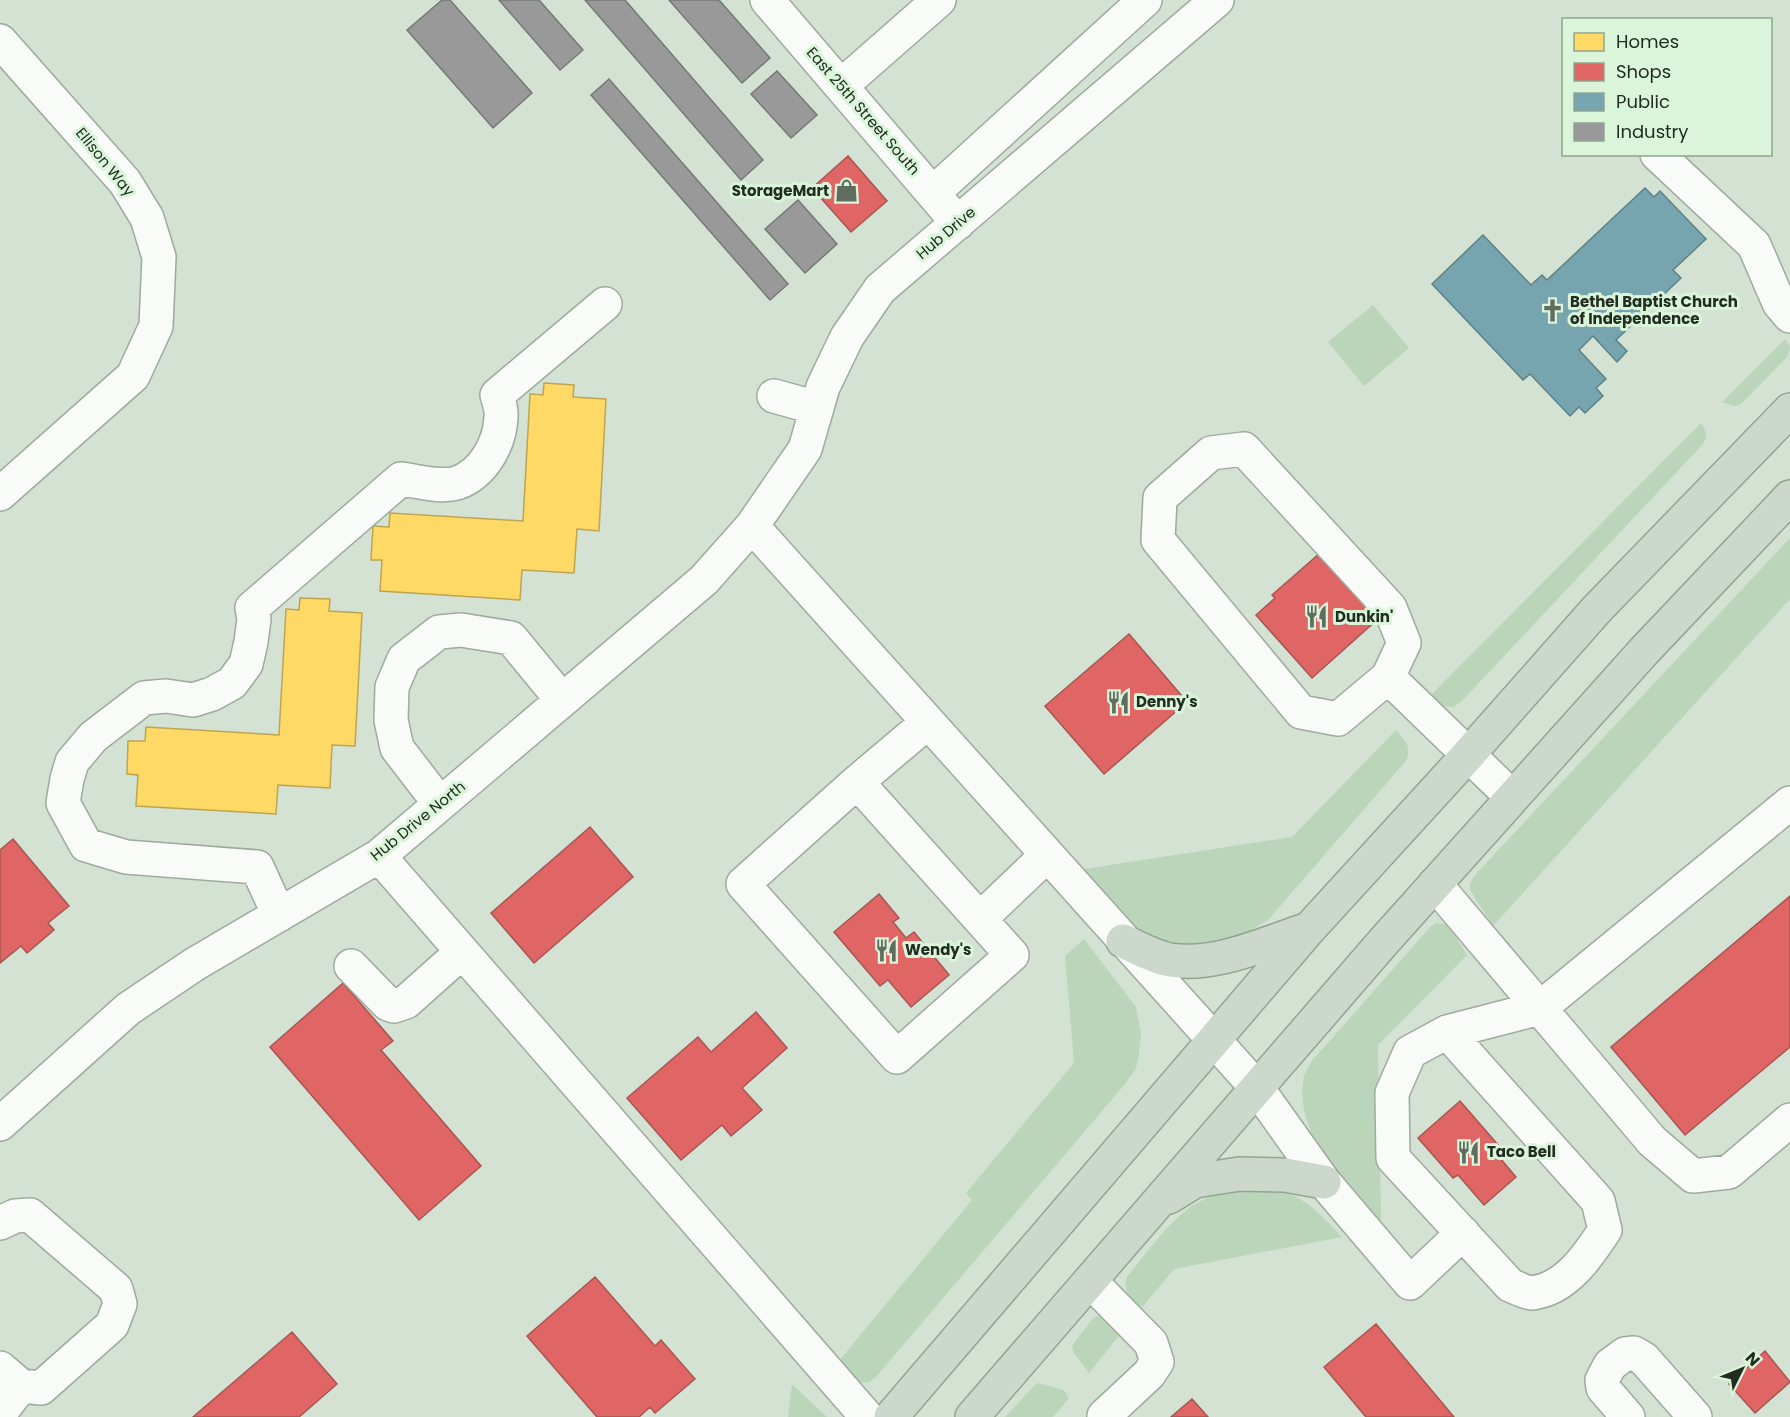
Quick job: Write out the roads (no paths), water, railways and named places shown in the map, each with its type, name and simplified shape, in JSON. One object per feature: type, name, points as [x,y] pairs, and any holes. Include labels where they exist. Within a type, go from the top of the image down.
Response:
[{"type":"highway","points":[[891,1417],[1309,929],[1597,609],[1790,410]]},
{"type":"highway","points":[[972,1417],[1512,798],[1644,651],[1790,496]]},
{"type":"highway","points":[[1123,941],[1169,960],[1199,961],[1225,958],[1309,929]]},
{"type":"highway","points":[[1157,1203],[1195,1181],[1239,1174],[1285,1175],[1324,1182]]},
{"type":"street","name":"East 25th Street South","points":[[767,0],[958,222]]},
{"type":"street","points":[[841,86],[939,0]]},
{"type":"street","points":[[933,192],[1145,0]]},
{"type":"street","name":"Hub Drive","points":[[752,525],[805,448],[823,387],[847,337],[880,289],[958,222],[1196,6]]},
{"type":"street","name":"Ellison Way","points":[[0,41],[125,182],[147,218],[159,257],[156,326],[133,376],[0,494]]},
{"type":"street","points":[[1658,156],[1754,245],[1779,303],[1790,316]]},
{"type":"street","points":[[279,915],[256,867],[126,857],[86,845],[63,803],[72,762],[93,737],[144,698],[166,696],[193,700],[212,694],[232,683],[246,664],[254,619],[252,608],[401,479],[437,484],[456,483],[477,471],[493,452],[500,428],[502,415],[497,395],[605,304]]},
{"type":"street","points":[[774,396],[817,408]]},
{"type":"street","points":[[1244,449],[1390,608],[1404,643],[1388,677],[1338,719],[1301,712],[1158,540],[1160,498],[1211,453],[1244,449]]},
{"type":"street","points":[[752,525],[1257,1088],[1324,1182],[1410,1283],[1463,1233]]},
{"type":"street","name":"Hub Drive North","points":[[0,1124],[128,1009],[195,964],[378,856],[704,580],[752,525]]},
{"type":"street","points":[[440,804],[398,748],[391,720],[392,687],[404,659],[439,632],[461,630],[511,638],[562,700]]},
{"type":"street","points":[[1388,677],[1512,798]]},
{"type":"street","points":[[857,782],[1012,955],[897,1057],[743,884],[857,782],[928,722]]},
{"type":"street","points":[[1447,1032],[1598,1201],[1605,1230],[1588,1257],[1558,1285],[1530,1293],[1510,1285],[1393,1158],[1392,1093],[1410,1052],[1447,1032],[1540,1008],[1790,803]]},
{"type":"street","points":[[980,919],[1047,855]]},
{"type":"street","points":[[378,856],[867,1417]]},
{"type":"street","points":[[1436,884],[1652,1141],[1693,1176],[1729,1172],[1790,1120]]},
{"type":"street","points":[[351,966],[387,1004],[394,1006],[406,1002],[462,952]]},
{"type":"street","points":[[0,1223],[15,1216],[30,1215],[116,1289],[120,1304],[112,1325],[41,1388],[10,1377],[0,1413]]},
{"type":"street","points":[[1090,1281],[1151,1343],[1157,1362],[1149,1374],[1104,1416]]},
{"type":"street","points":[[1628,1417],[1602,1388],[1602,1380],[1610,1365],[1625,1354],[1634,1353],[1644,1359],[1695,1417]]},
{"type":"place","name":"StorageMart","points":[[847,191]]},
{"type":"place","name":"Bethel Baptist Church of Independence","points":[[1552,311]]},
{"type":"place","name":"Dunkin'","points":[[1317,617]]},
{"type":"place","name":"Denny's","points":[[1118,702]]},
{"type":"place","name":"Wendy's","points":[[887,950]]},
{"type":"place","name":"Taco Bell","points":[[1469,1152]]}]
